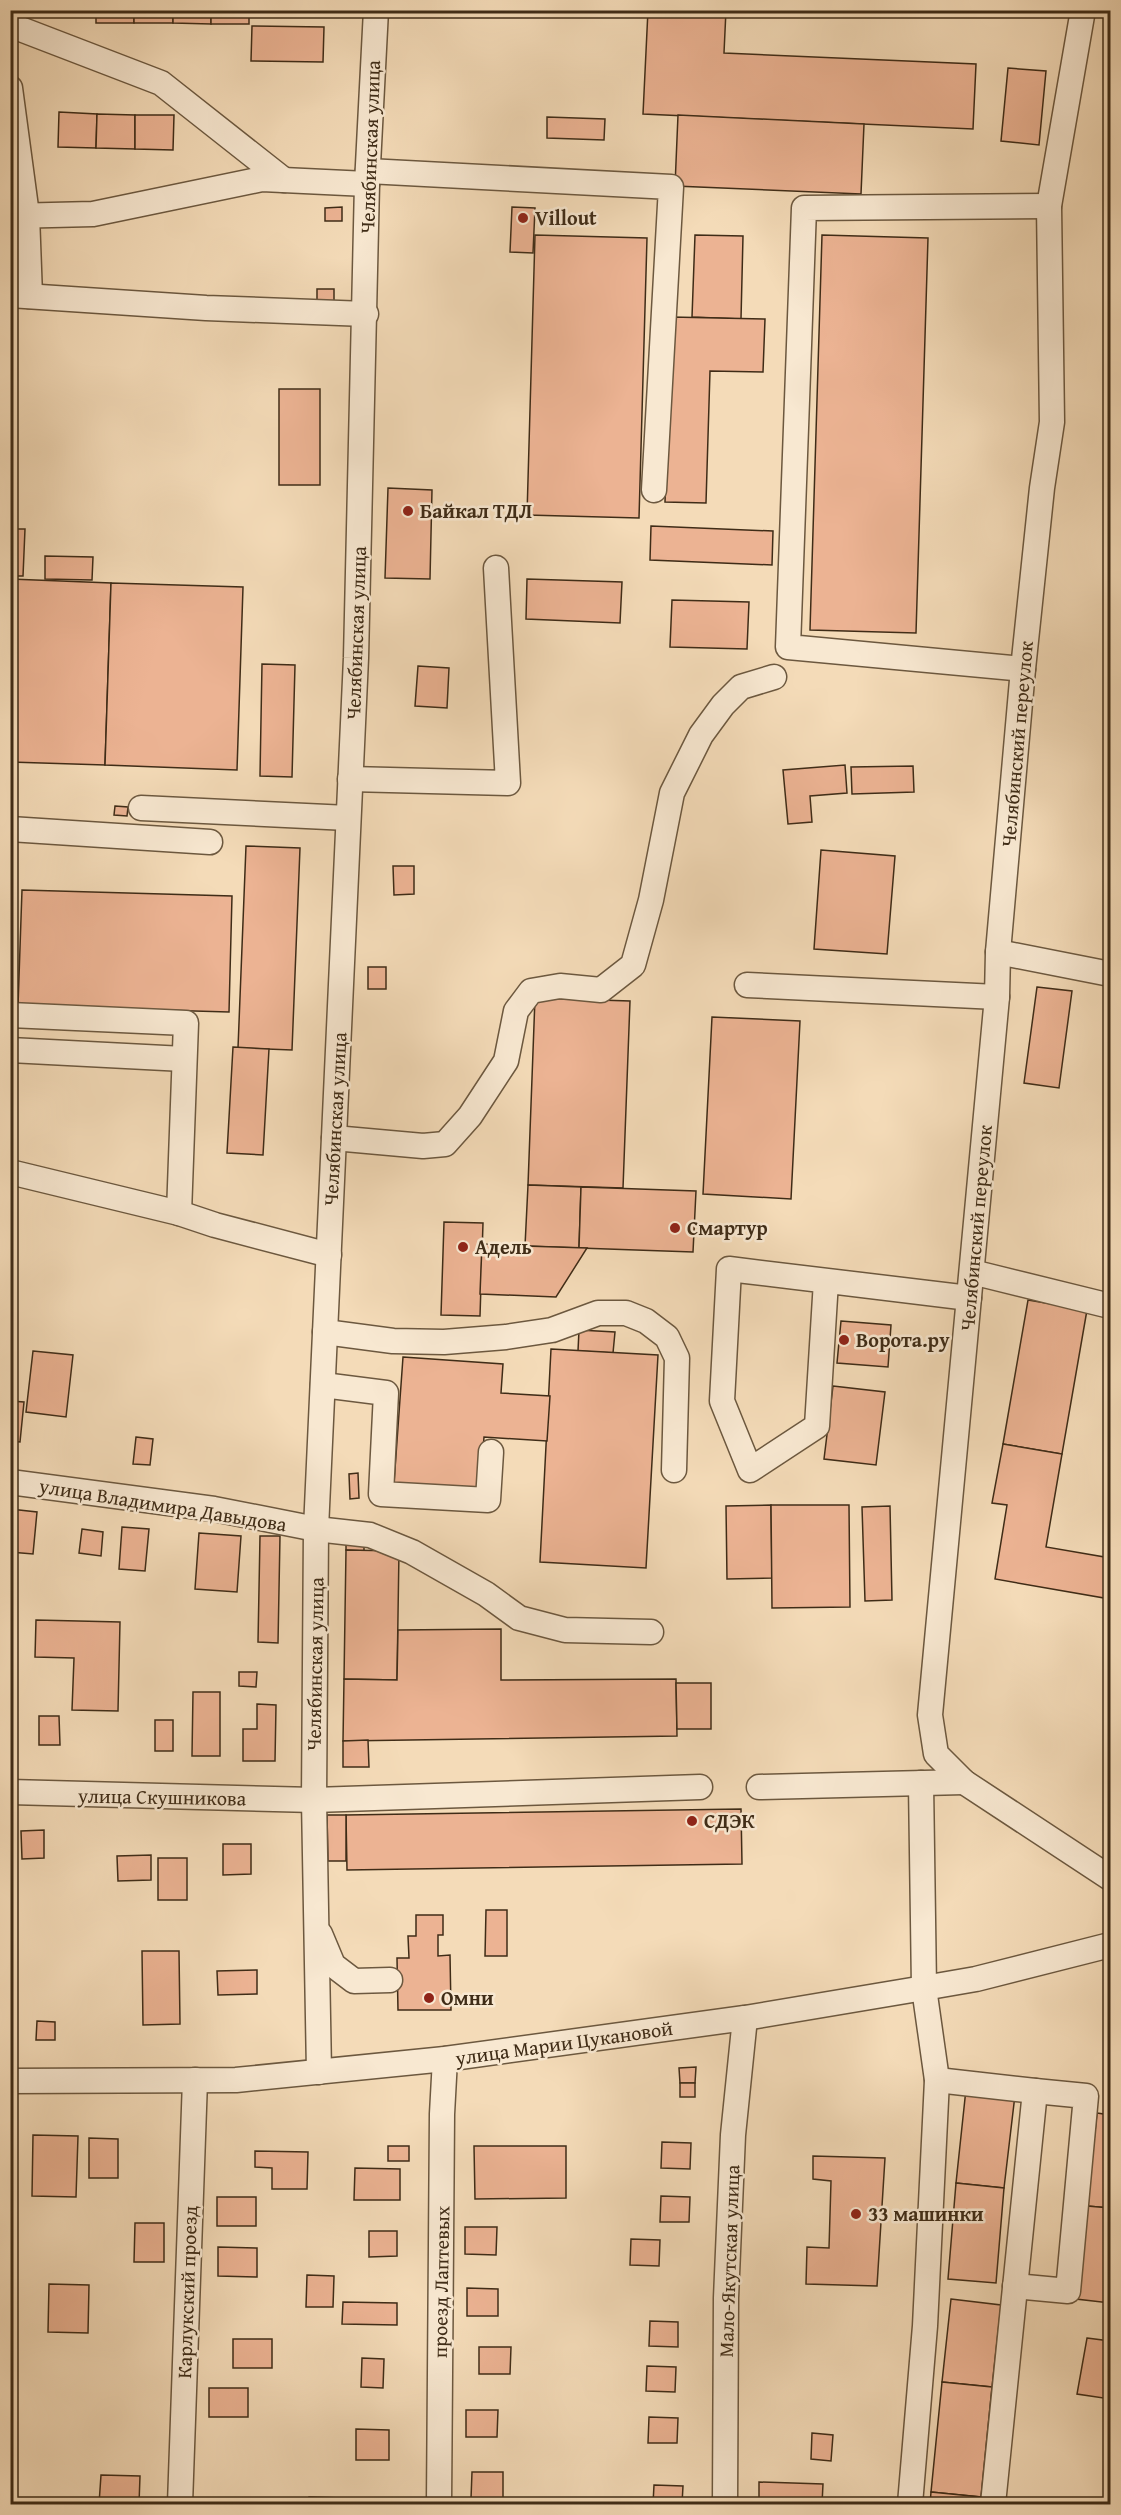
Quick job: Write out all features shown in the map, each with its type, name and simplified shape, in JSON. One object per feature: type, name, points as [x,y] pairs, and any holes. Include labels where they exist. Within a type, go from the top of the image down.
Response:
[{"type":"street","name":"Челябинская улица","points":[[319,2072],[314,1800],[316,1529],[350,779],[366,314],[368,177],[376,10]]},
{"type":"street","name":"Челябинский переулок","points":[[1083,10],[1049,207],[1052,422],[1042,488],[1023,669],[998,952],[997,996],[930,1715],[936,1754],[964,1782],[1110,1878]]},
{"type":"street","points":[[10,25],[161,83],[284,180]]},
{"type":"street","points":[[10,88],[19,216],[20,296],[206,308],[366,314]]},
{"type":"street","points":[[19,216],[93,214],[262,179],[368,177],[671,187],[654,489]]},
{"type":"street","points":[[1023,669],[788,647],[804,208],[1049,207]]},
{"type":"street","points":[[350,779],[508,783],[496,568]]},
{"type":"street","points":[[334,1138],[423,1146],[445,1144],[470,1116],[506,1061],[516,1011],[531,991],[560,986],[601,990],[633,965],[651,900],[672,793],[701,735],[723,705],[741,687],[774,677]]},
{"type":"street","points":[[141,808],[348,818]]},
{"type":"street","points":[[10,829],[210,842]]},
{"type":"street","points":[[998,952],[1110,974]]},
{"type":"street","points":[[747,986],[997,996]]},
{"type":"street","points":[[10,1014],[186,1023],[179,1213]]},
{"type":"street","points":[[10,1050],[184,1059]]},
{"type":"street","points":[[10,1172],[179,1213],[214,1225],[329,1255]]},
{"type":"street","points":[[826,1281],[817,1426],[750,1470],[722,1401],[729,1269],[969,1298]]},
{"type":"street","points":[[972,1272],[1110,1306]]},
{"type":"street","points":[[325,1332],[393,1341],[444,1342],[506,1337],[552,1330],[598,1313],[626,1313],[646,1321],[667,1337],[677,1358],[674,1470]]},
{"type":"street","points":[[323,1385],[386,1393],[381,1494],[488,1500],[491,1452]]},
{"type":"street","name":"улица Владимира Давыдова","points":[[10,1482],[214,1509],[316,1529],[370,1535],[412,1552],[486,1594],[519,1618],[565,1630],[651,1632]]},
{"type":"street","points":[[759,1787],[964,1782]]},
{"type":"street","points":[[910,2505],[925,2326],[937,2080],[924,1988],[921,1783]]},
{"type":"street","name":"улица Скушникова","points":[[10,1792],[314,1800],[700,1787]]},
{"type":"street","points":[[315,1924],[333,1965],[354,1981],[390,1980]]},
{"type":"street","name":"улица Марии Цукановой","points":[[10,2081],[236,2080],[445,2059],[745,2018],[924,1988],[976,1979],[1110,1945]]},
{"type":"street","name":"Мало-Якутская улица","points":[[725,2505],[726,2298],[732,2135],[745,2018]]},
{"type":"street","name":"проезд Лаптевых","points":[[439,2505],[442,2114],[445,2059]]},
{"type":"street","name":"Карлукский проезд","points":[[180,2505],[195,2080]]},
{"type":"street","points":[[937,2080],[1086,2096],[1068,2291],[1015,2286]]},
{"type":"street","points":[[993,2505],[1035,2091]]},
{"type":"building","points":[[78,10],[96,10],[96,17],[78,17]]},
{"type":"building","points":[[96,10],[134,10],[134,23],[96,23]]},
{"type":"building","points":[[134,10],[173,10],[173,23],[134,23]]},
{"type":"building","points":[[173,10],[211,10],[211,24],[173,23]]},
{"type":"building","points":[[211,10],[249,10],[249,24],[211,24]]},
{"type":"building","points":[[648,10],[726,10],[724,53],[976,64],[973,129],[643,114]]},
{"type":"building","points":[[252,26],[324,27],[323,62],[251,61]]},
{"type":"building","points":[[1008,68],[1046,71],[1039,145],[1001,141]]},
{"type":"building","points":[[59,112],[97,114],[96,148],[58,147]]},
{"type":"building","points":[[97,114],[135,115],[135,149],[96,148]]},
{"type":"building","points":[[135,115],[174,115],[173,150],[135,149]]},
{"type":"building","points":[[678,115],[864,124],[861,194],[675,186]]},
{"type":"building","points":[[547,117],[605,119],[604,140],[547,138]]},
{"type":"building","points":[[342,207],[342,221],[325,221],[325,208]]},
{"type":"building","points":[[512,207],[535,208],[533,253],[510,252]]},
{"type":"building","points":[[535,235],[647,238],[639,518],[527,515]]},
{"type":"building","points":[[695,235],[743,236],[741,319],[692,317]]},
{"type":"building","points":[[822,235],[928,238],[916,633],[810,630]]},
{"type":"building","points":[[317,289],[334,289],[334,303],[317,303]]},
{"type":"building","points":[[671,317],[765,319],[763,372],[710,371],[706,503],[665,502]]},
{"type":"building","points":[[279,389],[320,389],[320,485],[279,485]]},
{"type":"building","points":[[388,488],[432,490],[430,579],[385,578]]},
{"type":"building","points":[[651,526],[773,531],[772,565],[650,560]]},
{"type":"building","points":[[10,529],[25,529],[23,576],[10,576]]},
{"type":"building","points":[[45,556],[93,557],[92,580],[45,579]]},
{"type":"building","points":[[10,579],[111,583],[105,765],[10,762]]},
{"type":"building","points":[[527,579],[622,582],[620,623],[526,619]]},
{"type":"building","points":[[111,583],[243,587],[237,770],[105,765]]},
{"type":"building","points":[[672,600],[749,602],[747,649],[670,647]]},
{"type":"building","points":[[262,664],[295,665],[292,777],[260,776]]},
{"type":"building","points":[[418,666],[449,668],[447,708],[415,706]]},
{"type":"building","points":[[845,765],[847,793],[810,796],[812,822],[788,824],[783,770]]},
{"type":"building","points":[[913,766],[914,792],[852,794],[851,767]]},
{"type":"building","points":[[115,806],[128,807],[127,816],[114,815]]},
{"type":"building","points":[[246,846],[300,848],[292,1050],[238,1048]]},
{"type":"building","points":[[821,850],[895,856],[887,954],[814,949]]},
{"type":"building","points":[[393,866],[414,866],[414,894],[394,895]]},
{"type":"building","points":[[22,890],[232,896],[229,1012],[18,1006]]},
{"type":"building","points":[[368,967],[386,967],[386,989],[368,989]]},
{"type":"building","points":[[1037,987],[1072,991],[1059,1088],[1024,1083]]},
{"type":"building","points":[[535,998],[630,1001],[623,1188],[528,1185]]},
{"type":"building","points":[[712,1017],[800,1021],[791,1199],[703,1194]]},
{"type":"building","points":[[233,1047],[269,1049],[263,1155],[227,1153]]},
{"type":"building","points":[[528,1185],[581,1187],[579,1248],[525,1246]]},
{"type":"building","points":[[581,1187],[696,1191],[693,1252],[579,1248]]},
{"type":"building","points":[[444,1222],[483,1223],[480,1316],[441,1315]]},
{"type":"building","points":[[482,1244],[587,1248],[556,1297],[480,1294]]},
{"type":"building","points":[[1028,1300],[1087,1310],[1062,1454],[1003,1444]]},
{"type":"building","points":[[841,1321],[891,1325],[888,1367],[837,1363]]},
{"type":"building","points":[[579,1330],[615,1332],[613,1353],[578,1351]]},
{"type":"building","points":[[551,1349],[658,1355],[646,1568],[540,1562]]},
{"type":"building","points":[[33,1351],[73,1355],[66,1417],[26,1412]]},
{"type":"building","points":[[403,1357],[503,1364],[501,1393],[550,1396],[547,1441],[484,1437],[480,1489],[394,1483]]},
{"type":"building","points":[[833,1386],[885,1392],[876,1465],[824,1459]]},
{"type":"building","points":[[10,1401],[24,1402],[20,1442],[10,1441]]},
{"type":"building","points":[[136,1437],[153,1439],[150,1465],[133,1464]]},
{"type":"building","points":[[1003,1444],[1062,1454],[1046,1547],[1110,1558],[1110,1599],[995,1579],[1007,1505],[992,1503]]},
{"type":"building","points":[[358,1473],[359,1498],[350,1499],[349,1474]]},
{"type":"building","points":[[771,1505],[772,1578],[727,1579],[726,1506]]},
{"type":"building","points":[[771,1505],[849,1505],[850,1607],[772,1608]]},
{"type":"building","points":[[890,1506],[892,1600],[865,1601],[862,1507]]},
{"type":"building","points":[[10,1509],[37,1512],[33,1554],[10,1552]]},
{"type":"building","points":[[122,1527],[149,1529],[145,1571],[119,1569]]},
{"type":"building","points":[[82,1529],[103,1532],[101,1556],[79,1553]]},
{"type":"building","points":[[199,1533],[241,1536],[237,1592],[195,1589]]},
{"type":"building","points":[[260,1536],[280,1536],[278,1643],[258,1642]]},
{"type":"building","points":[[346,1538],[364,1539],[364,1551],[346,1550]]},
{"type":"building","points":[[346,1550],[399,1551],[397,1680],[344,1679]]},
{"type":"building","points":[[36,1620],[120,1622],[118,1711],[72,1710],[74,1658],[35,1657]]},
{"type":"building","points":[[501,1629],[501,1680],[676,1679],[677,1736],[343,1741],[344,1679],[397,1680],[398,1630]]},
{"type":"building","points":[[239,1672],[257,1672],[256,1687],[239,1686]]},
{"type":"building","points":[[676,1683],[711,1683],[711,1729],[677,1729]]},
{"type":"building","points":[[193,1692],[220,1692],[220,1756],[192,1756]]},
{"type":"building","points":[[257,1704],[276,1705],[275,1761],[243,1761],[243,1729],[257,1729]]},
{"type":"building","points":[[39,1716],[59,1716],[60,1745],[39,1745]]},
{"type":"building","points":[[155,1720],[173,1720],[173,1751],[155,1751]]},
{"type":"building","points":[[368,1740],[369,1767],[343,1767],[343,1741]]},
{"type":"building","points":[[741,1809],[742,1864],[347,1870],[346,1815]]},
{"type":"building","points":[[327,1815],[346,1815],[346,1861],[328,1861]]},
{"type":"building","points":[[44,1830],[44,1858],[22,1859],[21,1831]]},
{"type":"building","points":[[223,1844],[251,1844],[251,1874],[223,1875]]},
{"type":"building","points":[[151,1855],[151,1880],[118,1881],[117,1856]]},
{"type":"building","points":[[158,1858],[187,1858],[187,1900],[158,1900]]},
{"type":"building","points":[[486,1910],[507,1910],[507,1956],[485,1956]]},
{"type":"building","points":[[416,1915],[443,1915],[443,1935],[438,1935],[438,1956],[450,1955],[451,2010],[398,2010],[397,1958],[409,1958],[408,1936],[416,1936]]},
{"type":"building","points":[[142,1951],[179,1951],[180,2024],[143,2025]]},
{"type":"building","points":[[257,1970],[257,1994],[218,1995],[217,1971]]},
{"type":"building","points":[[37,2021],[55,2022],[55,2040],[36,2040]]},
{"type":"building","points":[[696,2067],[695,2083],[680,2083],[679,2068]]},
{"type":"building","points":[[680,2083],[695,2083],[695,2097],[680,2097]]},
{"type":"building","points":[[966,2089],[1015,2095],[1004,2188],[956,2183]]},
{"type":"building","points":[[1097,2113],[1110,2115],[1110,2208],[1087,2206]]},
{"type":"building","points":[[33,2135],[78,2136],[76,2197],[32,2196]]},
{"type":"building","points":[[89,2138],[118,2139],[118,2178],[89,2178]]},
{"type":"building","points":[[662,2142],[691,2143],[690,2169],[661,2168]]},
{"type":"building","points":[[388,2146],[409,2146],[409,2161],[388,2161]]},
{"type":"building","points":[[474,2146],[566,2146],[566,2198],[475,2199]]},
{"type":"building","points":[[255,2151],[308,2152],[307,2189],[272,2189],[272,2168],[255,2167]]},
{"type":"building","name":"33 машинки","points":[[813,2156],[885,2158],[877,2286],[806,2284],[807,2247],[829,2248],[831,2181],[813,2179]]},
{"type":"building","points":[[355,2168],[400,2169],[400,2200],[354,2200]]},
{"type":"building","points":[[956,2183],[1004,2188],[996,2283],[948,2279]]},
{"type":"building","points":[[661,2196],[690,2197],[689,2222],[660,2222]]},
{"type":"building","points":[[217,2197],[256,2197],[256,2226],[217,2226]]},
{"type":"building","points":[[1087,2206],[1110,2208],[1110,2303],[1076,2299]]},
{"type":"building","points":[[135,2223],[164,2223],[164,2262],[134,2262]]},
{"type":"building","points":[[465,2227],[497,2227],[496,2255],[465,2254]]},
{"type":"building","points":[[369,2231],[397,2231],[397,2256],[369,2257]]},
{"type":"building","points":[[631,2239],[660,2240],[659,2266],[630,2265]]},
{"type":"building","points":[[218,2247],[257,2248],[257,2277],[218,2276]]},
{"type":"building","points":[[307,2275],[334,2276],[333,2307],[306,2307]]},
{"type":"building","points":[[49,2284],[89,2285],[88,2333],[48,2332]]},
{"type":"building","points":[[467,2288],[498,2289],[498,2316],[467,2316]]},
{"type":"building","points":[[951,2299],[1001,2305],[992,2387],[942,2382]]},
{"type":"building","points":[[343,2302],[397,2303],[397,2325],[342,2324]]},
{"type":"building","points":[[10,2316],[14,2316],[15,2352],[10,2352]]},
{"type":"building","points":[[650,2321],[678,2322],[678,2347],[649,2346]]},
{"type":"building","points":[[1087,2338],[1110,2341],[1110,2399],[1077,2394]]},
{"type":"building","points":[[233,2339],[272,2339],[272,2368],[233,2368]]},
{"type":"building","points":[[479,2347],[511,2347],[510,2374],[479,2374]]},
{"type":"building","points":[[362,2358],[384,2359],[383,2388],[361,2387]]},
{"type":"building","points":[[647,2366],[676,2367],[675,2392],[646,2391]]},
{"type":"building","points":[[942,2382],[992,2387],[981,2497],[931,2492]]},
{"type":"building","points":[[209,2388],[248,2388],[248,2417],[209,2417]]},
{"type":"building","points":[[466,2410],[498,2410],[497,2437],[466,2437]]},
{"type":"building","points":[[649,2417],[678,2418],[677,2443],[648,2443]]},
{"type":"building","points":[[356,2429],[389,2430],[389,2460],[356,2460]]},
{"type":"building","points":[[812,2433],[833,2435],[831,2461],[811,2459]]},
{"type":"building","points":[[472,2472],[503,2472],[503,2499],[471,2499]]},
{"type":"building","points":[[101,2475],[140,2476],[139,2504],[99,2504]]},
{"type":"building","points":[[759,2482],[823,2484],[822,2504],[759,2504]]},
{"type":"building","points":[[10,2483],[13,2483],[13,2499],[10,2499]]},
{"type":"building","points":[[654,2485],[683,2486],[682,2504],[653,2504]]},
{"type":"building","points":[[931,2492],[981,2497],[980,2504],[930,2504]]},
{"type":"building","points":[[309,2497],[344,2498],[343,2504],[308,2504]]},
{"type":"building","points":[[216,2499],[245,2500],[245,2504],[215,2504]]},
{"type":"place","name":"Villout","points":[[523,218]]},
{"type":"place","name":"Байкал ТДЛ","points":[[408,511]]},
{"type":"place","name":"Смартур","points":[[675,1228]]},
{"type":"place","name":"Адель","points":[[463,1247]]},
{"type":"place","name":"Ворота.ру","points":[[844,1340]]},
{"type":"place","name":"СДЭК","points":[[692,1821]]},
{"type":"place","name":"Омни","points":[[429,1998]]},
{"type":"place","name":"33 машинки","points":[[856,2214]]}]
